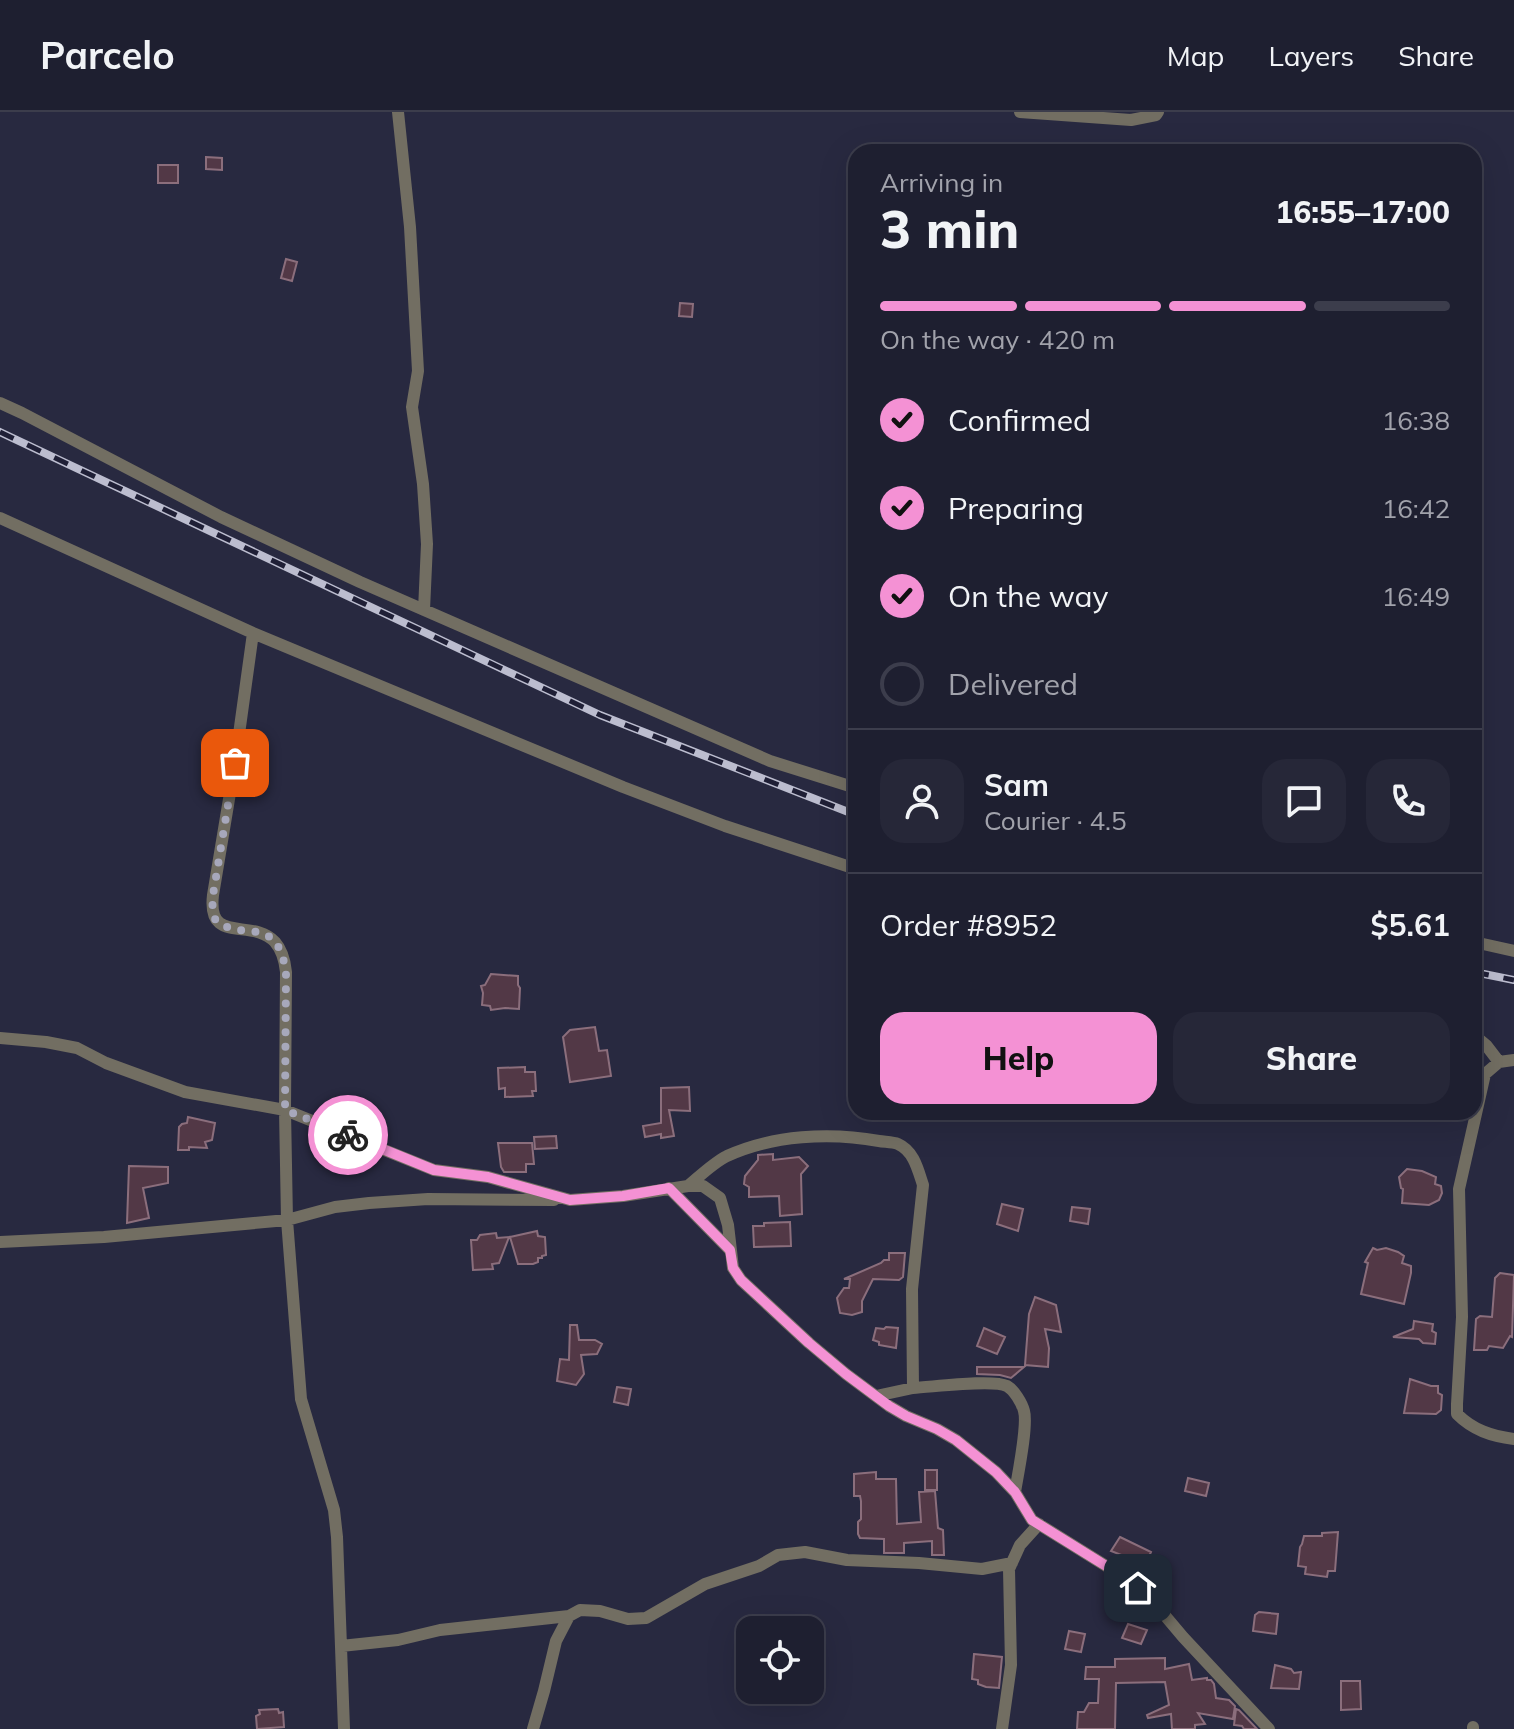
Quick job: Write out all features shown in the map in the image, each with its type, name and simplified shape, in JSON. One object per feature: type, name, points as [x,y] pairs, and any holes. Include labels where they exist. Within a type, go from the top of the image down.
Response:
[{"type":"street","points":[[398,112],[410,227],[418,371],[412,407],[423,484],[427,544],[424,610]]},
{"type":"street","points":[[1020,112],[1131,120],[1158,112]]},
{"type":"street","points":[[0,403],[221,517],[360,582],[770,761],[848,785]]},
{"type":"street","points":[[0,518],[253,633],[623,787],[725,826],[848,866]]},
{"type":"street","points":[[253,633],[212,902],[218,923],[268,936],[277,944],[285,962],[287,1220],[301,1399],[334,1510],[344,1729]]},
{"type":"street","points":[[1482,944],[1514,951]]},
{"type":"street","points":[[0,1038],[77,1048],[106,1063],[185,1092],[285,1110],[434,1170],[488,1177],[570,1200]]},
{"type":"street","points":[[1482,1042],[1499,1062]]},
{"type":"street","points":[[1482,1087],[1485,1074],[1499,1062],[1514,1060]]},
{"type":"street","points":[[1475,1120],[1459,1189],[1462,1317],[1457,1414],[1470,1427],[1497,1437],[1514,1439]]},
{"type":"street","points":[[688,1186],[725,1157],[760,1144],[793,1138],[860,1137],[898,1144],[910,1154],[923,1185],[912,1289],[913,1388]]},
{"type":"street","points":[[0,1242],[104,1237],[287,1220],[335,1207],[369,1203],[428,1199],[570,1200],[703,1186],[720,1198],[728,1225],[733,1268],[741,1280],[846,1374],[906,1416],[956,1440],[996,1472],[1015,1492],[1032,1520],[1111,1569],[1151,1599],[1269,1729]]},
{"type":"street","points":[[669,1188],[730,1250]]},
{"type":"street","points":[[876,1396],[913,1388],[994,1383],[1008,1387],[1025,1412],[1015,1492]]},
{"type":"street","points":[[1002,1729],[1011,1665],[1009,1569],[1020,1545],[1039,1524]]},
{"type":"street","points":[[341,1646],[398,1640],[440,1630],[569,1616],[580,1610],[600,1611],[628,1619],[646,1618],[705,1584],[759,1566],[778,1555],[805,1552],[847,1560],[982,1569],[1012,1563]]},
{"type":"street","points":[[533,1729],[556,1641],[569,1616]]},
{"type":"building","points":[[206,157],[222,158],[222,170],[206,169]]},
{"type":"building","points":[[158,165],[178,165],[178,183],[158,183]]},
{"type":"building","points":[[286,259],[297,262],[292,281],[281,278]]},
{"type":"building","points":[[680,303],[693,304],[692,317],[679,316]]},
{"type":"building","points":[[491,974],[518,976],[519,1009],[491,1010],[490,1006],[482,1005],[481,986],[485,985]]},
{"type":"building","points":[[595,1027],[599,1051],[607,1050],[611,1076],[570,1082],[563,1037],[570,1030]]},
{"type":"building","points":[[525,1067],[525,1072],[535,1072],[536,1091],[532,1091],[533,1096],[505,1097],[505,1088],[499,1089],[498,1068]]},
{"type":"building","points":[[689,1087],[690,1111],[669,1110],[674,1136],[661,1138],[661,1134],[645,1137],[643,1126],[661,1123],[661,1088]]},
{"type":"building","points":[[188,1117],[215,1123],[212,1140],[205,1142],[207,1148],[178,1150],[179,1127],[187,1123]]},
{"type":"building","points":[[556,1136],[557,1148],[535,1149],[534,1137]]},
{"type":"building","points":[[498,1143],[532,1143],[534,1164],[526,1164],[526,1172],[504,1172]]},
{"type":"building","points":[[773,1154],[773,1160],[799,1157],[808,1166],[801,1174],[802,1214],[780,1216],[779,1196],[749,1197],[749,1187],[744,1184],[745,1176],[758,1160],[758,1155]]},
{"type":"building","points":[[129,1166],[168,1167],[168,1183],[143,1188],[149,1218],[127,1223]]},
{"type":"building","points":[[1407,1169],[1436,1177],[1435,1184],[1441,1186],[1442,1193],[1439,1200],[1429,1205],[1402,1203],[1403,1189],[1399,1177]]},
{"type":"building","points":[[1002,1204],[1023,1209],[1018,1231],[997,1224]]},
{"type":"building","points":[[1072,1207],[1090,1209],[1088,1224],[1070,1221]]},
{"type":"building","points":[[790,1222],[791,1246],[754,1247],[753,1226]]},
{"type":"building","points":[[537,1231],[538,1236],[545,1237],[546,1255],[533,1264],[518,1264],[510,1237]]},
{"type":"building","points":[[496,1233],[497,1238],[509,1237],[499,1263],[492,1264],[493,1269],[473,1270],[471,1240]]},
{"type":"building","points":[[1373,1248],[1398,1252],[1404,1256],[1402,1263],[1411,1266],[1404,1304],[1361,1294],[1368,1263],[1365,1262]]},
{"type":"building","points":[[889,1253],[905,1253],[903,1277],[899,1280],[873,1279],[862,1301],[862,1312],[852,1315],[840,1313],[837,1298],[844,1288],[849,1288],[850,1279],[844,1279],[889,1260]]},
{"type":"building","points":[[1500,1273],[1514,1275],[1512,1337],[1503,1348],[1489,1346],[1487,1350],[1474,1350],[1476,1319],[1480,1316],[1492,1317],[1495,1278]]},
{"type":"building","points":[[1035,1297],[1056,1305],[1061,1332],[1045,1329],[1049,1348],[1048,1367],[1025,1365],[1029,1314]]},
{"type":"building","points":[[1414,1321],[1433,1324],[1435,1344],[1393,1337],[1413,1329]]},
{"type":"building","points":[[570,1325],[577,1325],[579,1340],[595,1340],[602,1344],[597,1354],[581,1355],[584,1374],[576,1385],[557,1381],[560,1359],[569,1360]]},
{"type":"building","points":[[876,1328],[898,1328],[896,1348],[879,1345],[873,1340]]},
{"type":"building","points":[[984,1328],[1005,1337],[997,1354],[977,1346]]},
{"type":"building","points":[[977,1367],[1024,1367],[1011,1378],[977,1374]]},
{"type":"building","points":[[1410,1379],[1438,1386],[1438,1393],[1442,1395],[1441,1410],[1436,1414],[1404,1413]]},
{"type":"building","points":[[617,1387],[631,1389],[628,1405],[614,1402]]},
{"type":"building","points":[[925,1470],[937,1470],[937,1490],[925,1490]]},
{"type":"building","points":[[876,1472],[876,1479],[896,1479],[897,1524],[921,1522],[919,1492],[935,1491],[938,1528],[943,1530],[944,1555],[932,1555],[932,1541],[904,1543],[904,1553],[884,1553],[884,1539],[860,1538],[858,1522],[861,1519],[861,1501],[860,1496],[854,1496],[854,1474]]},
{"type":"building","points":[[1188,1478],[1209,1483],[1206,1496],[1185,1491]]},
{"type":"building","points":[[1338,1532],[1335,1571],[1328,1571],[1327,1577],[1305,1574],[1306,1567],[1298,1566],[1304,1536]]},
{"type":"building","points":[[1120,1537],[1151,1552],[1146,1563],[1111,1551]]},
{"type":"building","points":[[1259,1612],[1278,1614],[1276,1634],[1253,1631],[1255,1615]]},
{"type":"building","points":[[1128,1624],[1147,1630],[1141,1644],[1122,1638]]},
{"type":"building","points":[[1069,1631],[1085,1634],[1081,1652],[1065,1649]]},
{"type":"building","points":[[974,1654],[1002,1657],[999,1688],[986,1687],[972,1679]]},
{"type":"building","points":[[1165,1658],[1165,1669],[1189,1664],[1192,1680],[1211,1680],[1216,1698],[1229,1700],[1235,1706],[1233,1719],[1198,1713],[1205,1724],[1195,1725],[1195,1729],[1172,1729],[1171,1714],[1148,1718],[1147,1715],[1169,1705],[1165,1682],[1116,1683],[1115,1729],[1077,1729],[1078,1712],[1084,1712],[1089,1703],[1098,1703],[1099,1679],[1085,1679],[1086,1667],[1115,1667],[1115,1659]]},
{"type":"building","points":[[1275,1665],[1291,1669],[1294,1673],[1301,1672],[1299,1689],[1271,1688]]},
{"type":"building","points":[[1341,1681],[1360,1681],[1361,1709],[1341,1710]]},
{"type":"building","points":[[278,1709],[279,1713],[283,1712],[284,1727],[257,1729],[259,1710]]},
{"type":"building","points":[[1236,1709],[1239,1710],[1257,1729],[1234,1725]]},
{"type":"railway","points":[[0,432],[600,715],[848,812]]},
{"type":"railway","points":[[1482,974],[1514,980]]},
{"type":"way so far","points":[[235,763],[212,902],[215,919],[224,927],[268,936],[277,944],[285,962],[285,1110],[348,1135]]},
{"type":"route","points":[[348,1135],[434,1170],[488,1177],[570,1200],[623,1196],[669,1188],[730,1250],[733,1268],[741,1280],[809,1343],[889,1406],[956,1440],[996,1472],[1015,1492],[1032,1520],[1138,1588]]}]
